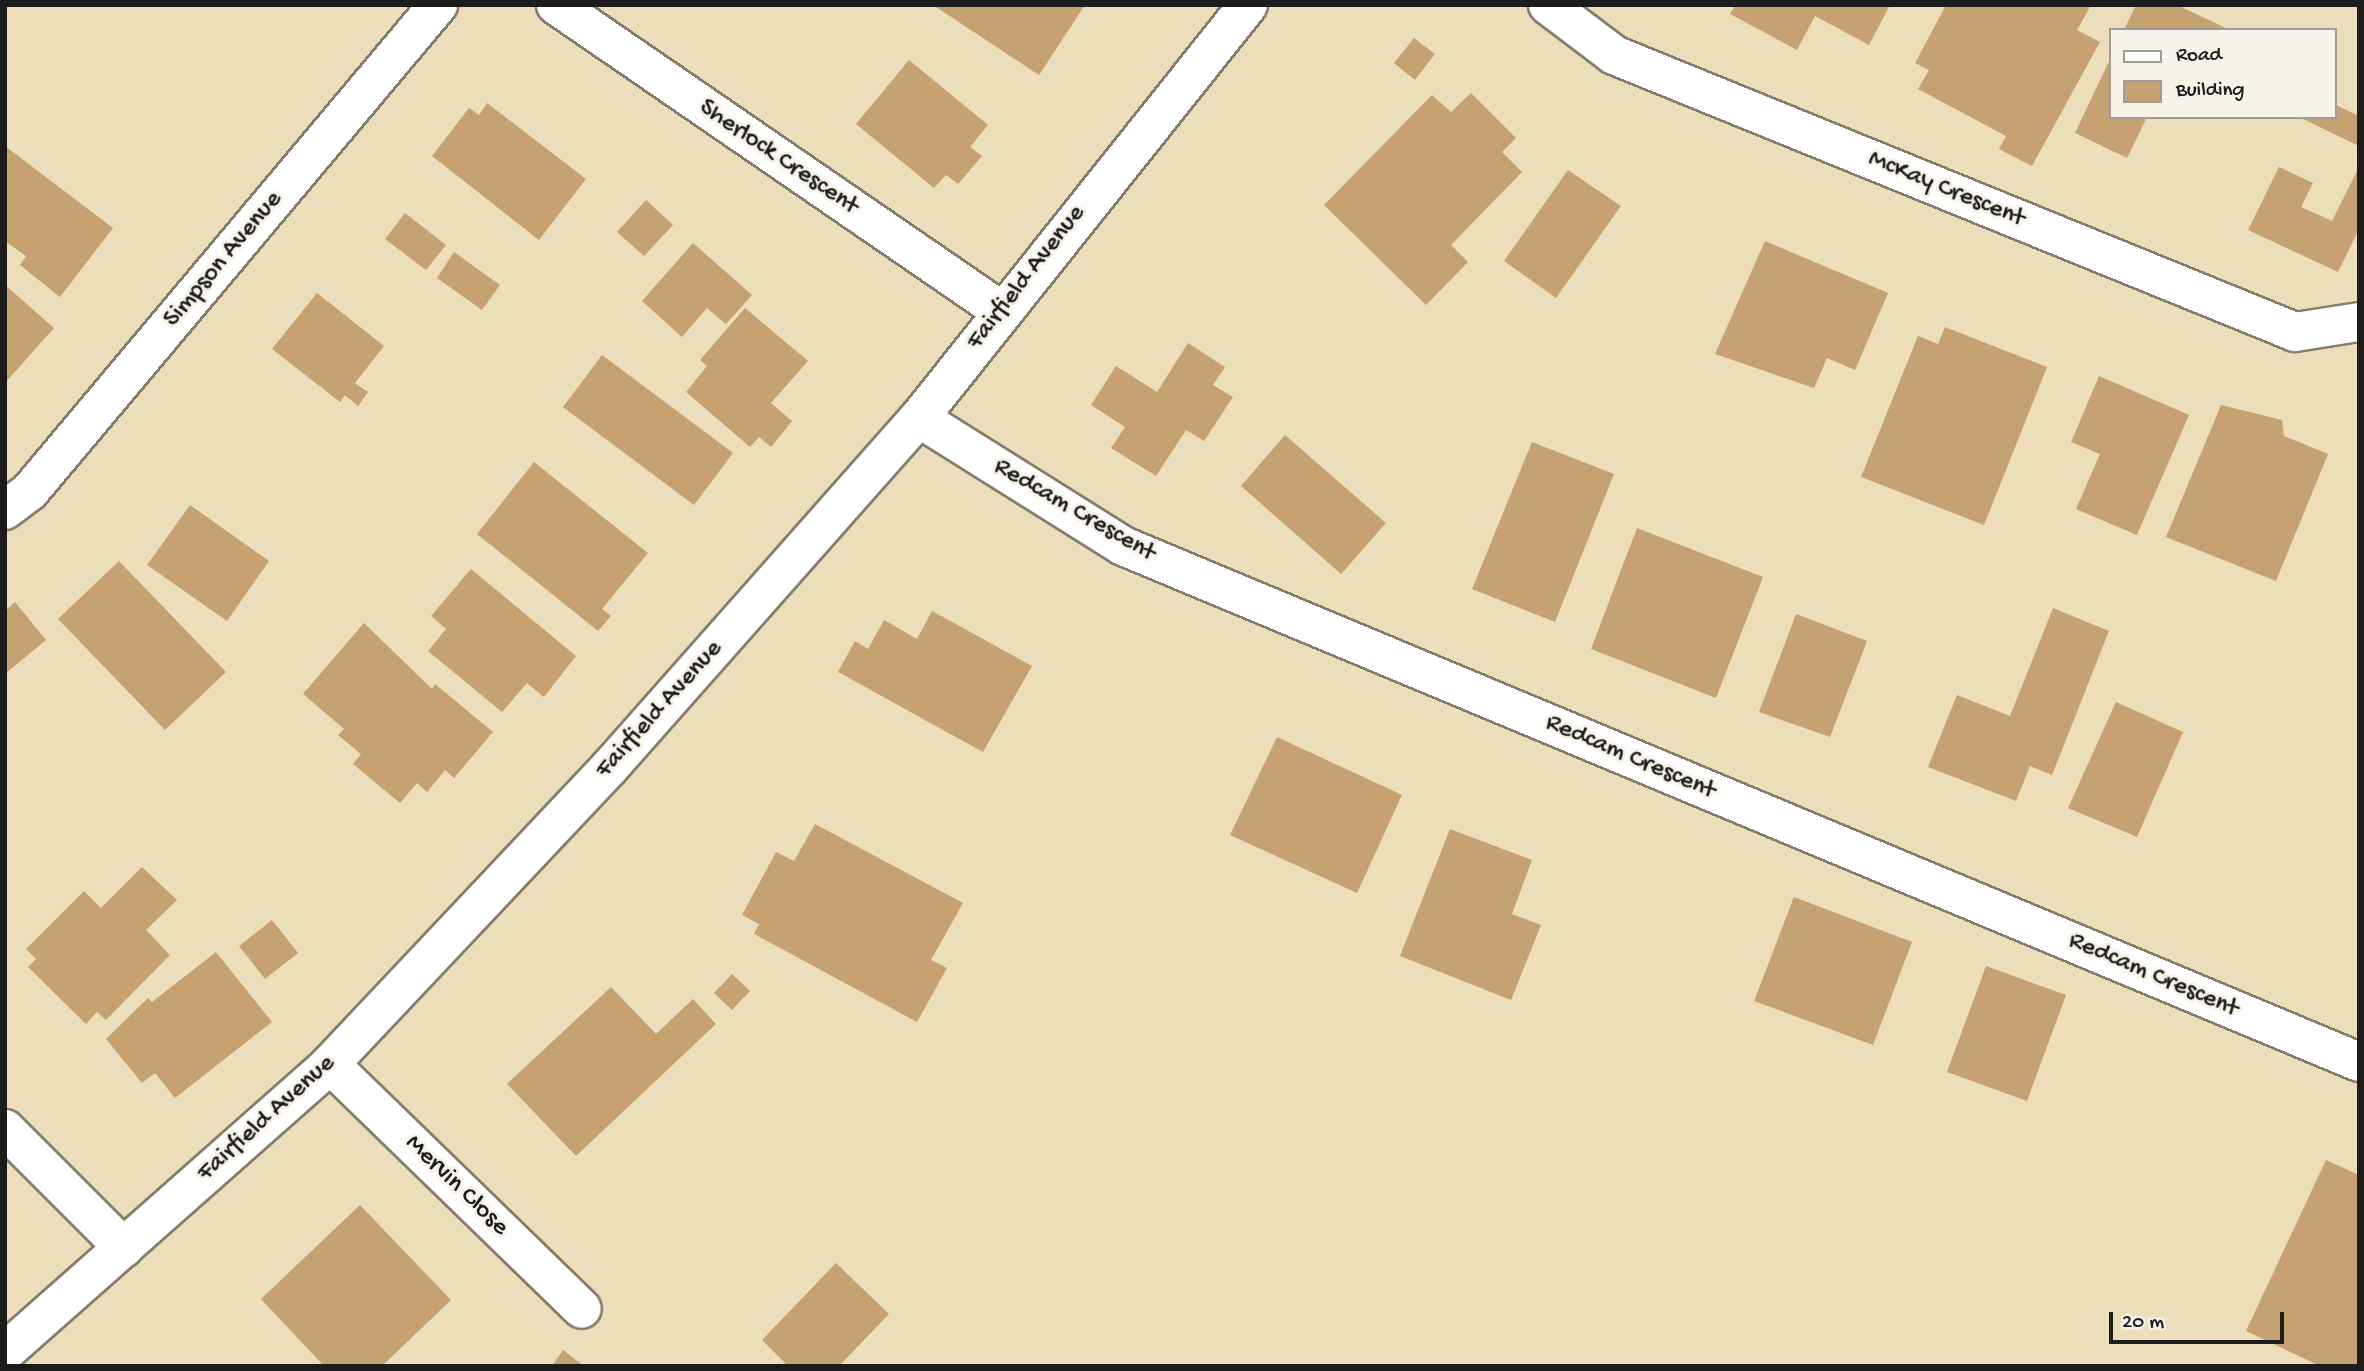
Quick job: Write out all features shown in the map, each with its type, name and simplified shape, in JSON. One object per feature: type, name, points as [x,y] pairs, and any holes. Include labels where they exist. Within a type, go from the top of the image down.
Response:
[{"type":"street","name":"Simpson Avenue","points":[[5,510],[30,491],[438,5]]},
{"type":"street","name":"Sherlock Crescent","points":[[556,5],[1000,310]]},
{"type":"street","name":"Fairfield Avenue","points":[[5,1352],[330,1063],[609,768],[919,418],[1000,310],[1248,5]]},
{"type":"street","name":"McKay Crescent","points":[[1548,5],[1614,55],[2295,332],[2359,322]]},
{"type":"street","name":"Redcam Crescent","points":[[919,418],[1124,546],[2359,1062]]},
{"type":"street","name":"Mervin Close","points":[[330,1063],[582,1309]]},
{"type":"street","points":[[5,1129],[124,1248]]},
{"type":"building","points":[[933,5],[1085,5],[1039,75]]},
{"type":"building","points":[[1735,5],[1890,5],[1869,45],[1815,16],[1797,50],[1730,14]]},
{"type":"building","points":[[1946,5],[2090,7],[2077,30],[2100,42],[2032,166],[1999,149],[2006,136],[1918,89],[1929,70],[1915,63]]},
{"type":"building","points":[[2136,5],[2177,5],[2226,28],[2125,28]]},
{"type":"building","points":[[1414,38],[1435,54],[1415,80],[1394,63]]},
{"type":"building","points":[[909,60],[988,125],[970,147],[982,156],[958,184],[946,175],[934,188],[856,124]]},
{"type":"building","points":[[2108,63],[2108,119],[2146,119],[2127,158],[2075,133]]},
{"type":"building","points":[[1471,93],[1516,138],[1502,152],[1522,172],[1451,245],[1468,262],[1426,305],[1324,205],[1432,95],[1451,112]]},
{"type":"building","points":[[487,103],[586,179],[539,240],[432,156],[469,108],[479,115]]},
{"type":"building","points":[[2336,105],[2359,116],[2359,146],[2303,119],[2336,119]]},
{"type":"building","points":[[5,146],[113,228],[60,297],[20,265],[26,256],[5,241]]},
{"type":"building","points":[[2279,167],[2313,183],[2301,207],[2332,221],[2359,167],[2359,229],[2338,272],[2248,230]]},
{"type":"building","points":[[1568,170],[1621,206],[1556,298],[1504,261]]},
{"type":"building","points":[[646,200],[673,225],[644,256],[617,232]]},
{"type":"building","points":[[405,213],[446,245],[426,270],[385,239]]},
{"type":"building","points":[[1765,241],[1888,293],[1855,370],[1827,358],[1814,388],[1715,354]]},
{"type":"building","points":[[693,243],[752,295],[726,324],[707,308],[682,337],[642,301]]},
{"type":"building","points":[[454,252],[500,285],[482,310],[437,278]]},
{"type":"building","points":[[5,285],[54,328],[5,383]]},
{"type":"building","points":[[317,293],[384,346],[355,383],[368,392],[358,406],[345,395],[340,402],[272,349]]},
{"type":"building","points":[[745,308],[808,361],[771,403],[792,421],[771,447],[759,437],[750,447],[686,392],[707,366],[700,360]]},
{"type":"building","points":[[1945,327],[2047,367],[1984,525],[1861,477],[1918,336],[1938,344]]},
{"type":"building","points":[[1188,343],[1225,367],[1213,385],[1233,397],[1204,441],[1186,430],[1156,476],[1111,448],[1125,427],[1091,405],[1116,366],[1157,392]]},
{"type":"building","points":[[602,355],[733,453],[694,505],[563,407]]},
{"type":"building","points":[[2099,376],[2189,415],[2137,535],[2076,509],[2100,454],[2071,442]]},
{"type":"building","points":[[2221,405],[2282,420],[2284,436],[2328,454],[2276,581],[2166,537]]},
{"type":"building","points":[[1285,435],[1386,523],[1341,574],[1241,486]]},
{"type":"building","points":[[1532,442],[1614,474],[1555,622],[1472,589]]},
{"type":"building","points":[[534,462],[648,553],[602,609],[611,616],[598,631],[477,534]]},
{"type":"building","points":[[190,505],[269,561],[227,621],[147,565]]},
{"type":"building","points":[[1637,528],[1763,577],[1716,698],[1591,649]]},
{"type":"building","points":[[119,561],[226,672],[165,730],[58,619]]},
{"type":"building","points":[[471,569],[576,656],[544,697],[527,683],[502,712],[428,651],[446,629],[431,616]]},
{"type":"building","points":[[15,602],[46,640],[5,674],[5,611]]},
{"type":"building","points":[[2053,608],[2109,631],[2052,775],[2030,766],[2016,801],[1928,767],[1957,695],[2010,716]]},
{"type":"building","points":[[932,611],[1032,666],[983,752],[838,672],[855,641],[868,649],[884,620],[917,639]]},
{"type":"building","points":[[1796,614],[1867,641],[1830,737],[1759,712]]},
{"type":"building","points":[[364,623],[432,689],[435,684],[493,732],[454,778],[445,770],[427,792],[417,783],[400,803],[353,764],[361,754],[338,735],[344,729],[303,694]]},
{"type":"building","points":[[2116,702],[2183,732],[2137,837],[2068,808]]},
{"type":"building","points":[[1277,737],[1402,795],[1357,893],[1230,835]]},
{"type":"building","points":[[815,824],[963,903],[931,960],[947,968],[917,1022],[754,934],[759,924],[742,915],[776,852],[794,861]]},
{"type":"building","points":[[1450,829],[1532,860],[1512,914],[1541,925],[1511,1000],[1400,956]]},
{"type":"building","points":[[142,867],[177,900],[146,930],[170,955],[106,1020],[97,1012],[86,1024],[28,967],[36,959],[26,949],[84,891],[101,908]]},
{"type":"building","points":[[1794,897],[1912,942],[1873,1045],[1754,1001]]},
{"type":"building","points":[[272,920],[298,953],[265,979],[239,946]]},
{"type":"building","points":[[216,952],[272,1022],[175,1098],[155,1073],[142,1083],[106,1039],[148,998],[152,1002]]},
{"type":"building","points":[[1986,966],[2066,995],[2027,1101],[1947,1072]]},
{"type":"building","points":[[732,974],[750,991],[732,1010],[714,993]]},
{"type":"building","points":[[611,987],[656,1034],[693,999],[716,1024],[576,1156],[507,1084]]},
{"type":"building","points":[[2326,1160],[2359,1175],[2359,1366],[2320,1366],[2246,1331]]},
{"type":"building","points":[[360,1205],[451,1300],[382,1366],[324,1366],[261,1299]]},
{"type":"building","points":[[836,1263],[889,1314],[839,1366],[788,1366],[762,1340]]},
{"type":"building","points":[[563,1350],[584,1366],[552,1366]]}]
